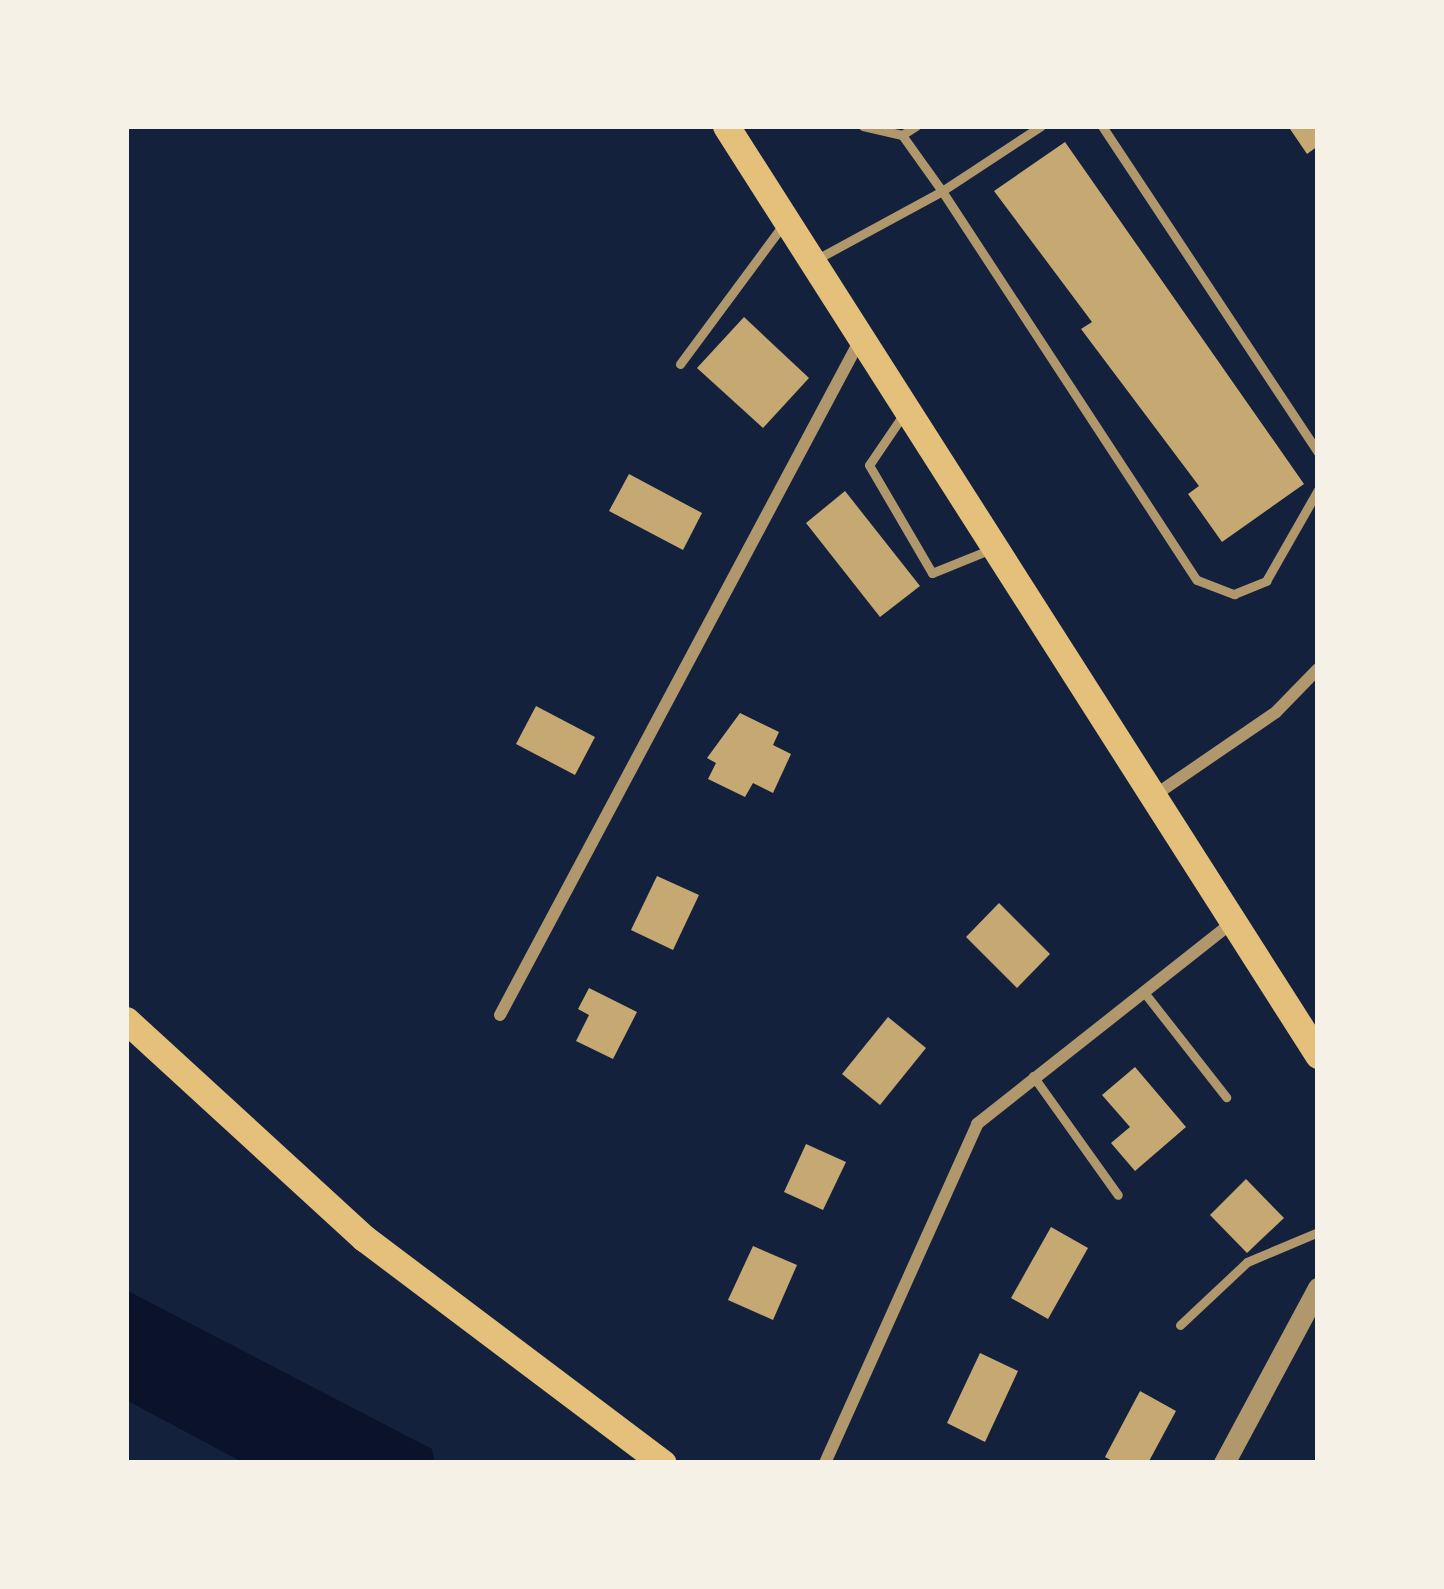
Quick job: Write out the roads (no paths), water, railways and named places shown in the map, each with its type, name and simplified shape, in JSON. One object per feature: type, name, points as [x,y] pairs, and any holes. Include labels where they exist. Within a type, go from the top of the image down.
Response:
[{"type":"main road","points":[[725,126],[1318,1055]]},
{"type":"main road","points":[[126,1020],[364,1238],[664,1463]]},
{"type":"street","points":[[500,1015],[860,340]]},
{"type":"street","points":[[1155,795],[1276,712],[1318,669]]},
{"type":"street","points":[[824,1463],[977,1124],[1234,921]]},
{"type":"street","points":[[1229,1462],[1318,1288]]},
{"type":"lane","points":[[863,126],[902,135],[1197,580],[1234,594],[1266,581],[1318,490]]},
{"type":"lane","points":[[902,135],[916,126]]},
{"type":"lane","points":[[811,263],[942,191],[1041,126]]},
{"type":"lane","points":[[1102,126],[1318,452]]},
{"type":"lane","points":[[680,364],[786,222]]},
{"type":"lane","points":[[906,411],[869,465],[932,573],[995,548]]},
{"type":"lane","points":[[1143,991],[1226,1097]]},
{"type":"lane","points":[[1033,1076],[1118,1195]]},
{"type":"lane","points":[[1180,1324],[1246,1262],[1318,1232]]},
{"type":"water","points":[[126,1290],[432,1449],[435,1463],[244,1463],[126,1400]]}]
